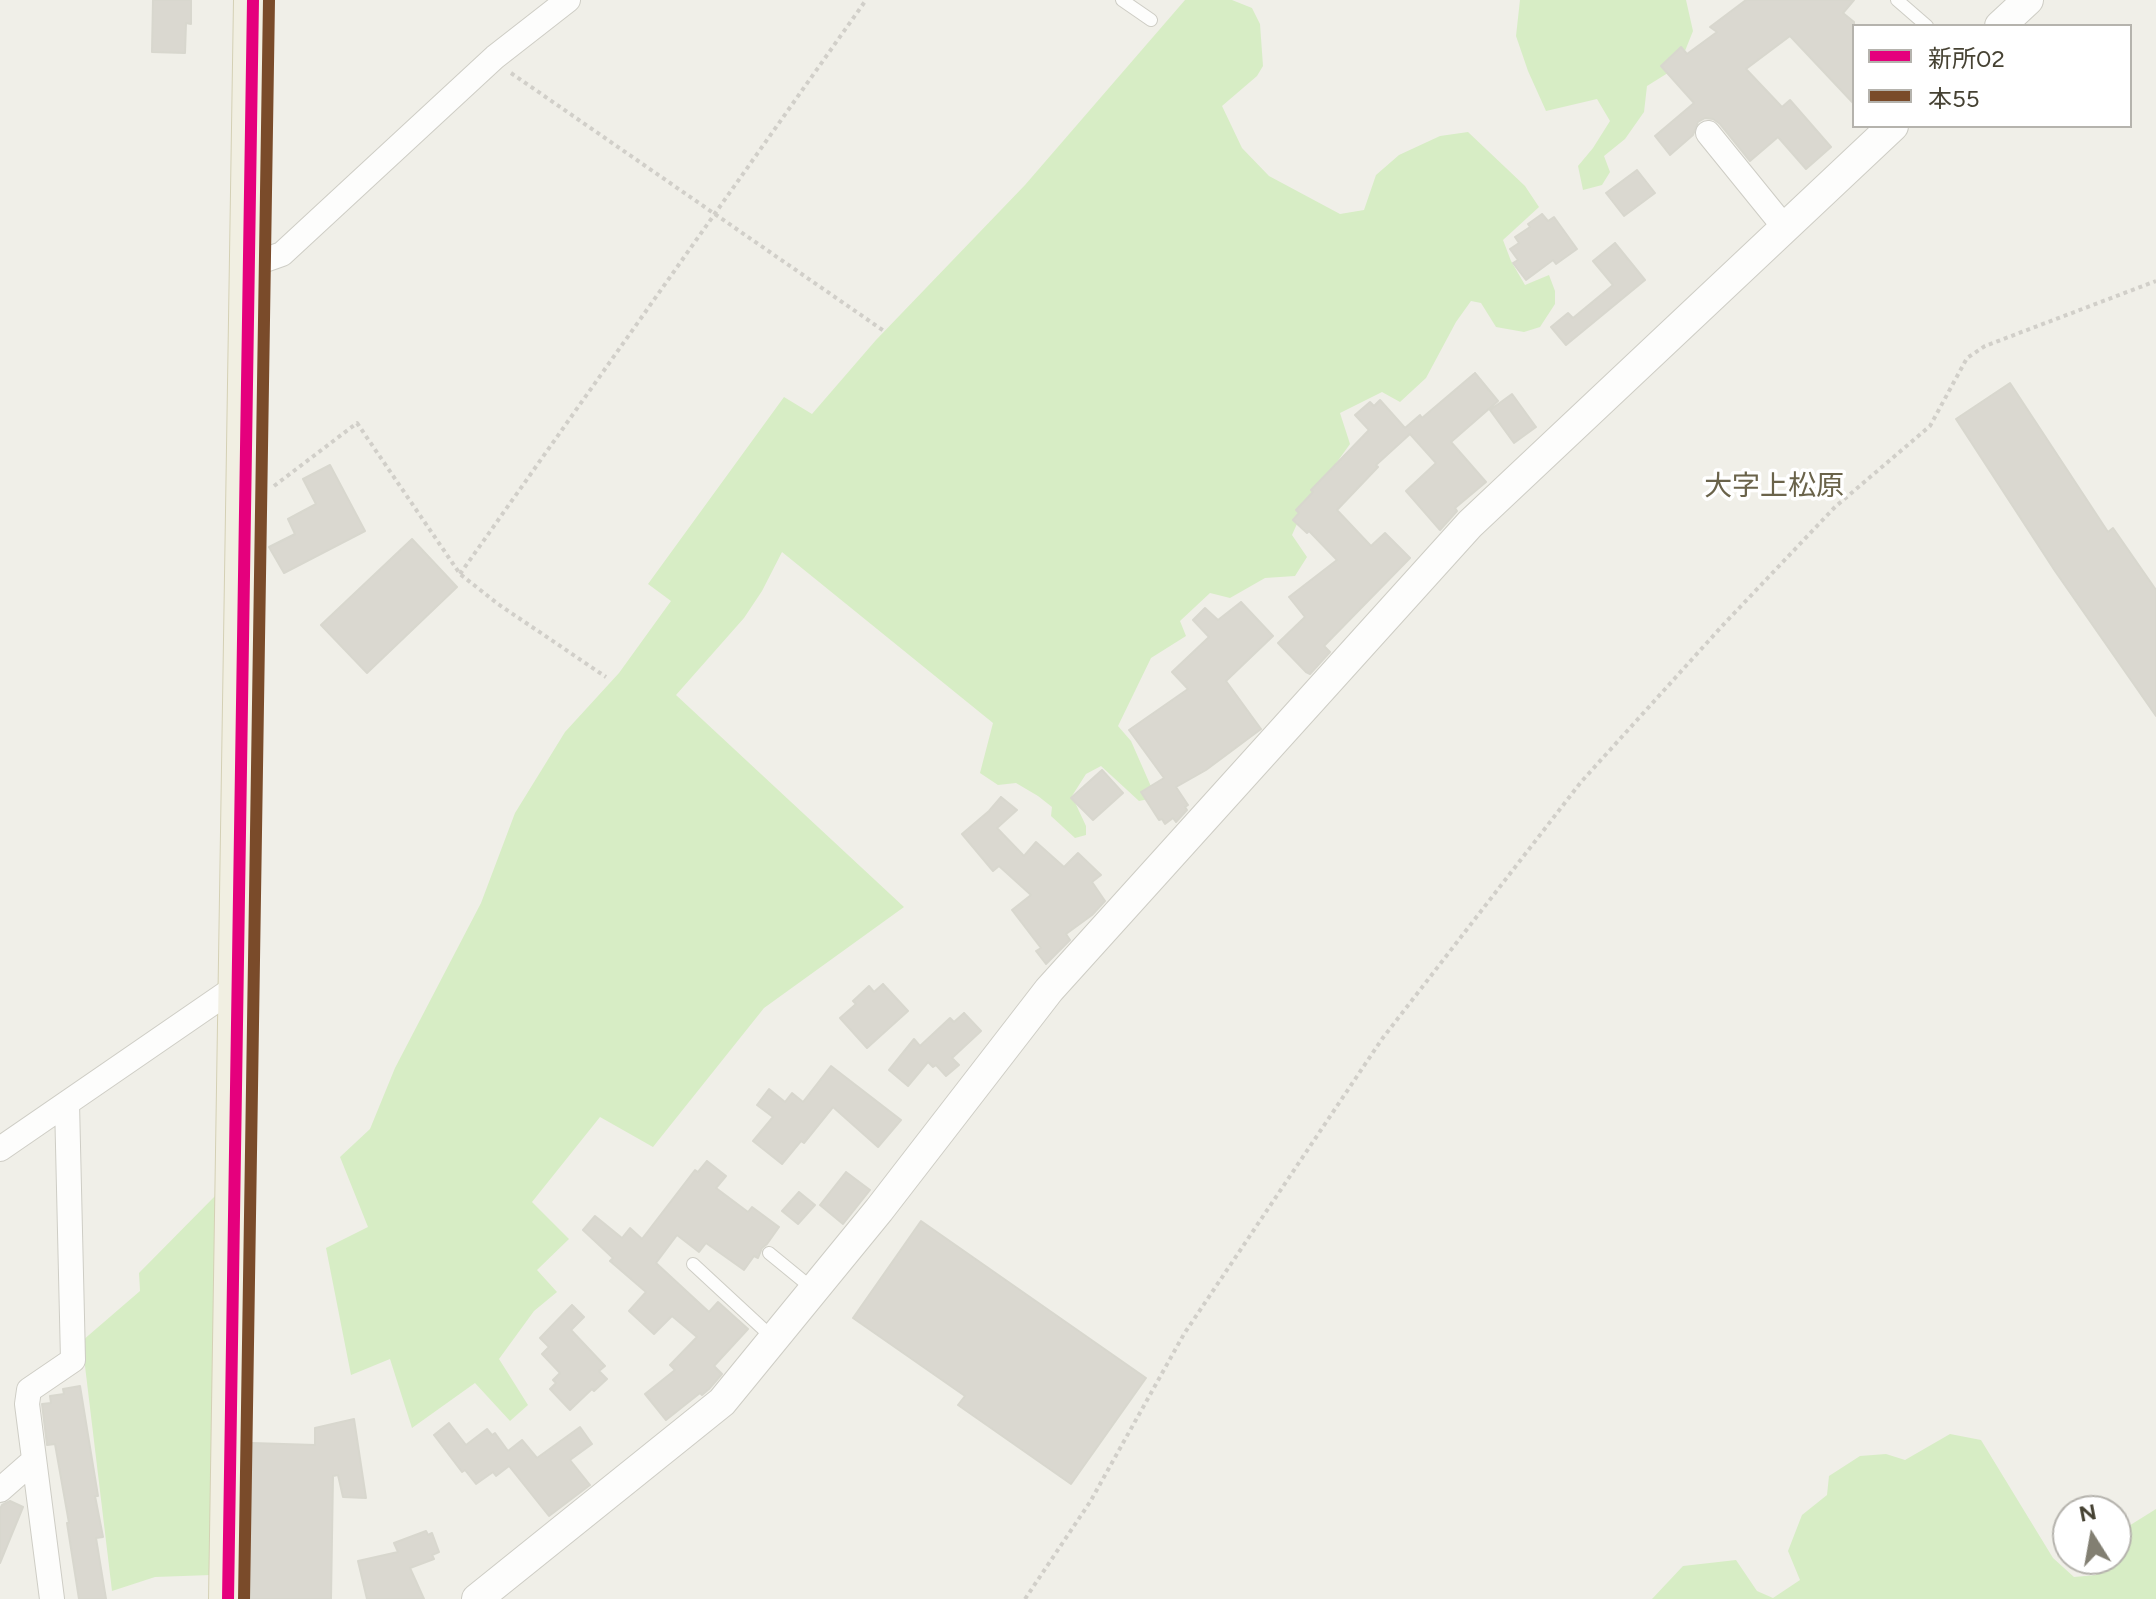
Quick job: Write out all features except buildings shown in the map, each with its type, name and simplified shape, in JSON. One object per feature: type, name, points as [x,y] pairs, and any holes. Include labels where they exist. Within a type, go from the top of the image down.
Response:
[{"type":"main road","points":[[228,1599],[253,0]]},
{"type":"street","points":[[248,266],[282,254],[495,57],[568,0]]},
{"type":"street","points":[[2002,24],[2028,0]]},
{"type":"street","points":[[477,1599],[722,1402],[814,1290],[1049,990],[1470,524],[1891,128]]},
{"type":"street","points":[[1708,133],[1785,228]]},
{"type":"street","points":[[0,1149],[237,986]]},
{"type":"street","points":[[52,1599],[27,1404],[29,1390],[73,1360],[67,1103]]},
{"type":"street","points":[[0,1490],[33,1461]]},
{"type":"lane","points":[[1122,0],[1151,20]]},
{"type":"lane","points":[[1897,0],[1925,24]]},
{"type":"lane","points":[[769,1253],[814,1290]]},
{"type":"lane","points":[[693,1264],[774,1339]]},
{"type":"path","points":[[460,574],[866,0]]},
{"type":"path","points":[[495,57],[505,69],[884,331]]},
{"type":"path","points":[[1025,1599],[1090,1502],[1184,1334],[1382,1039],[1581,782],[1835,507],[1930,426],[1967,358],[1985,346],[2156,281]]},
{"type":"path","points":[[245,494],[281,483],[357,423],[460,574],[498,604],[606,677]]},
{"type":"green space","points":[[1185,0],[1232,0],[1252,8],[1260,24],[1263,66],[1257,76],[1222,106],[1242,148],[1269,176],[1340,214],[1364,210],[1376,175],[1399,155],[1440,136],[1468,132],[1525,186],[1539,207],[1503,240],[1525,285],[1549,275],[1555,291],[1555,304],[1540,327],[1524,332],[1496,327],[1481,303],[1471,301],[1426,378],[1400,402],[1382,392],[1340,413],[1350,444],[1304,508],[1292,535],[1307,557],[1295,576],[1265,578],[1230,598],[1210,593],[1180,621],[1186,636],[1151,658],[1118,726],[1131,741],[1153,791],[1149,799],[1139,801],[1101,766],[1086,774],[1072,796],[1086,826],[1086,835],[1075,838],[1051,816],[1052,807],[1016,783],[998,785],[980,773],[993,723],[782,552],[744,618],[676,695],[904,907],[764,1008],[653,1147],[600,1117],[532,1202],[569,1239],[537,1270],[557,1292],[534,1311],[499,1359],[528,1405],[510,1421],[475,1383],[412,1428],[390,1359],[351,1375],[326,1248],[368,1227],[340,1157],[370,1129],[395,1068],[481,903],[515,813],[565,732],[619,673],[671,601],[648,584],[784,397],[812,414],[876,340],[1025,185]]},
{"type":"green space","points":[[1520,0],[1686,0],[1693,31],[1679,66],[1647,86],[1644,112],[1625,139],[1604,156],[1610,172],[1602,185],[1583,190],[1578,166],[1610,121],[1597,99],[1546,111],[1516,36]]},
{"type":"green space","points":[[217,1194],[211,1575],[155,1577],[112,1591],[82,1341],[140,1291],[139,1273]]},
{"type":"green space","points":[[1950,1434],[1981,1440],[2052,1556],[2052,1575],[2132,1575],[2132,1524],[2156,1509],[2156,1599],[1652,1599],[1683,1566],[1736,1560],[1757,1591],[1773,1598],[1800,1580],[1788,1551],[1802,1515],[1827,1495],[1829,1476],[1860,1456],[1886,1454],[1905,1460]]},
{"type":"transit line","name":"新所02","points":[[228,1599],[253,0]]},
{"type":"transit line","name":"本55","points":[[244,1599],[269,0]]},
{"type":"district","name":"大字上松原","points":[[1774,487]]}]
